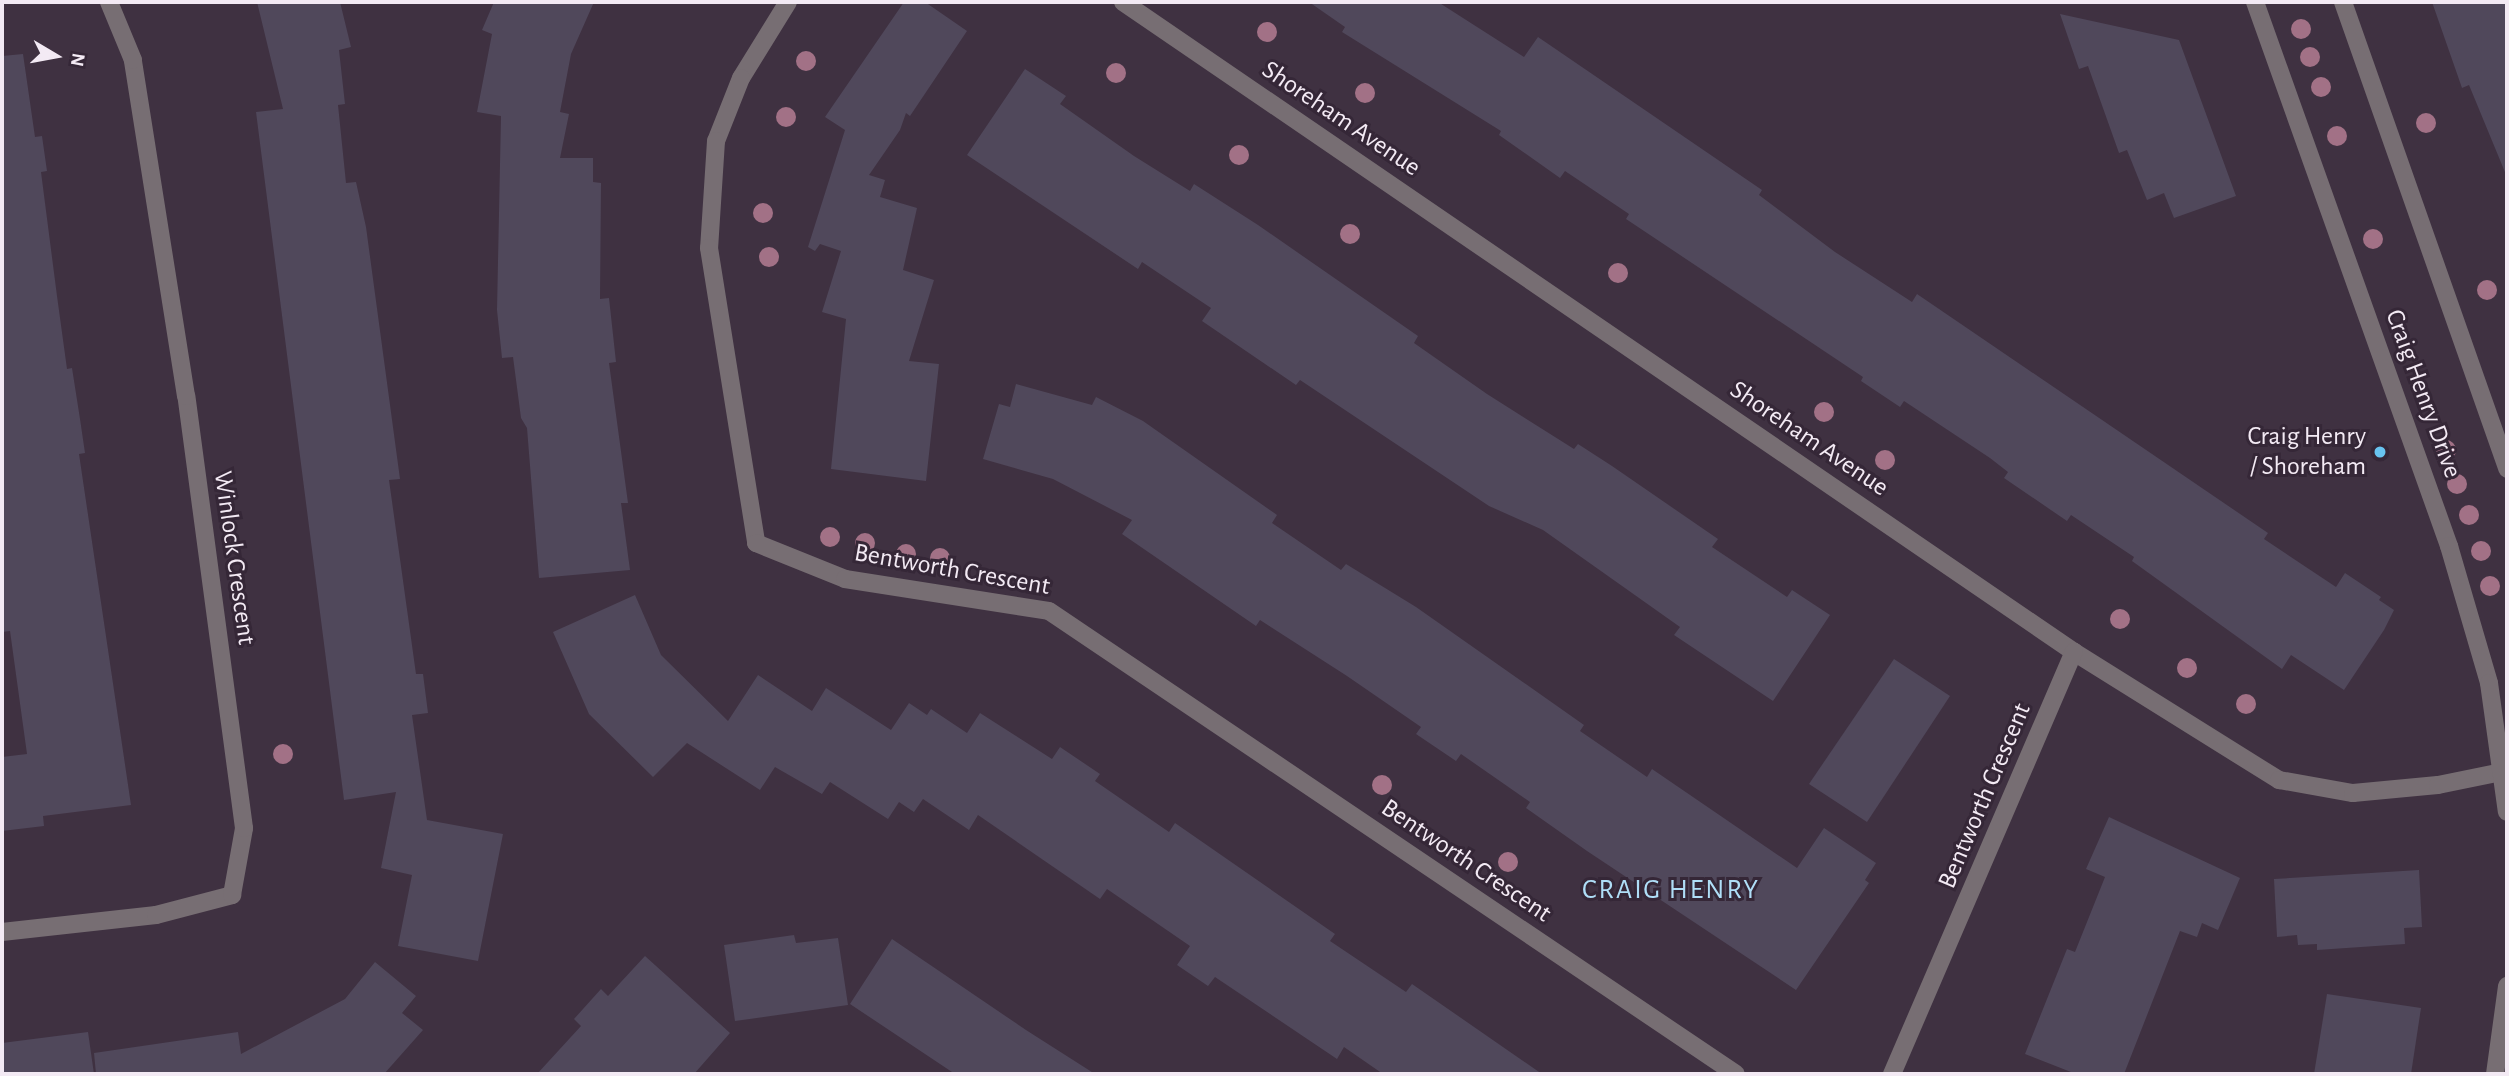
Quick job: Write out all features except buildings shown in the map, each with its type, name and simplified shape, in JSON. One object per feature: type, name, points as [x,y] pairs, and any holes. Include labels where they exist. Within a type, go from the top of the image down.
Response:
[{"type":"street","name":"Winlock Crescent","points":[[2,932],[156,915],[232,895],[244,828],[186,396],[133,60],[109,2]]},
{"type":"street","name":"Bentworth Crescent","points":[[788,2],[741,78],[716,141],[709,248],[756,542],[845,579],[1049,611],[1736,1074]]},
{"type":"street","name":"Shoreham Avenue","points":[[1123,2],[2074,652],[2279,780],[2353,793],[2438,785],[2505,772]]},
{"type":"street","name":"Craig Henry Drive","points":[[2255,2],[2449,545],[2490,683],[2505,772],[2507,812]]},
{"type":"street","name":"Craig Henry Drive","points":[[2343,2],[2507,469]]},
{"type":"street","name":"Bentworth Crescent","points":[[1892,1074],[2074,652]]},
{"type":"street","points":[[2495,1074],[2507,986]]},
{"type":"place","name":"Craig Henry / Shoreham","points":[[2380,452]]},
{"type":"district","name":"CRAIG HENRY","points":[[1671,890]]}]
